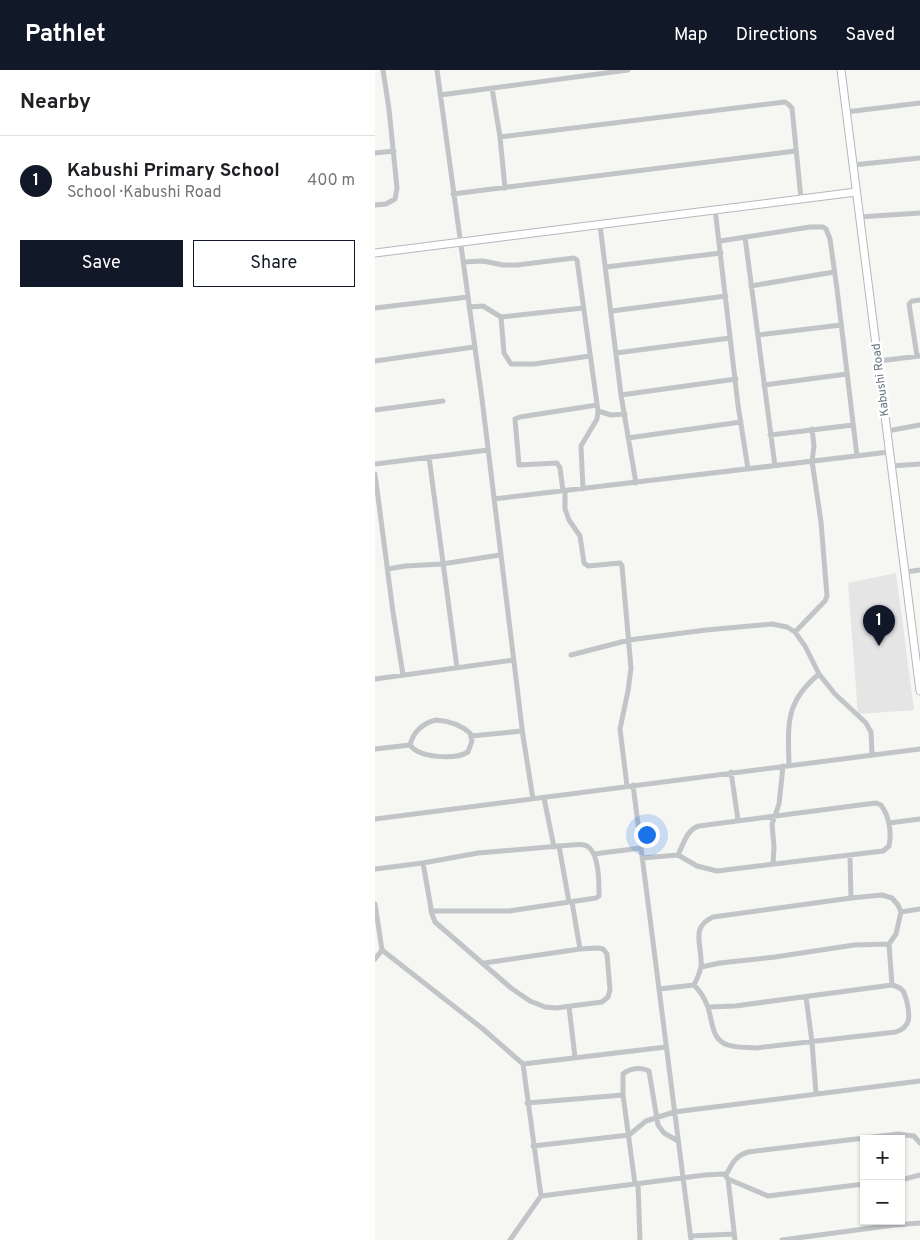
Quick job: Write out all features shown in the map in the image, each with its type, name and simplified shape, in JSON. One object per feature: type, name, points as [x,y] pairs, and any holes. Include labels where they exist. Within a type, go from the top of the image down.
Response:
[{"type":"main road","name":"Kabushi Road","points":[[841,70],[905,572],[917,635],[920,691]]},
{"type":"main road","points":[[375,253],[856,192]]},
{"type":"street","points":[[375,205],[386,204],[395,199],[397,188],[383,70]]},
{"type":"street","points":[[437,70],[488,450],[522,730],[533,799]]},
{"type":"street","points":[[440,95],[629,70]]},
{"type":"street","points":[[493,88],[505,188]]},
{"type":"street","points":[[500,137],[785,102],[791,108],[801,199]]},
{"type":"street","points":[[846,112],[920,103]]},
{"type":"street","points":[[375,154],[393,151]]},
{"type":"street","points":[[453,194],[795,151]]},
{"type":"street","points":[[853,165],[920,158]]},
{"type":"street","points":[[715,209],[748,469]]},
{"type":"street","points":[[859,217],[920,214]]},
{"type":"street","points":[[600,225],[621,395],[636,483]]},
{"type":"street","points":[[720,241],[800,229],[823,227],[826,229],[830,239],[857,456]]},
{"type":"street","points":[[745,238],[775,466]]},
{"type":"street","points":[[606,267],[721,253]]},
{"type":"street","points":[[463,262],[483,261],[503,265],[517,265],[576,258],[597,408],[597,419],[581,446],[583,489]]},
{"type":"street","points":[[751,286],[834,272]]},
{"type":"street","points":[[612,311],[726,296]]},
{"type":"street","points":[[375,308],[468,298]]},
{"type":"street","points":[[878,361],[918,356],[909,304],[912,300],[920,300]]},
{"type":"street","points":[[469,307],[487,308],[501,317],[583,308]]},
{"type":"street","points":[[501,317],[505,353],[511,364],[534,364],[590,356]]},
{"type":"street","points":[[758,335],[841,325]]},
{"type":"street","points":[[617,353],[730,338]]},
{"type":"street","points":[[375,361],[474,347]]},
{"type":"street","points":[[764,385],[847,374]]},
{"type":"street","points":[[621,395],[736,379]]},
{"type":"street","points":[[375,410],[443,401]]},
{"type":"street","points":[[625,414],[611,415],[597,408],[520,416],[515,420],[519,465],[557,463],[560,468],[565,509],[579,532],[586,566],[622,565],[629,640],[630,676],[620,729],[641,848],[691,1238],[735,1237],[727,1177],[734,1160],[739,1155],[748,1152],[898,1134],[914,1136],[920,1143]]},
{"type":"street","points":[[628,438],[741,422]]},
{"type":"street","points":[[770,435],[853,424]]},
{"type":"street","points":[[887,432],[920,425]]},
{"type":"street","points":[[795,632],[825,601],[827,596],[821,522],[812,461],[814,446],[811,429]]},
{"type":"street","points":[[375,464],[488,450]]},
{"type":"street","points":[[494,499],[889,452]]},
{"type":"street","points":[[429,457],[457,668]]},
{"type":"street","points":[[891,466],[920,464]]},
{"type":"street","points":[[375,474],[403,675]]},
{"type":"street","points":[[388,569],[442,564],[501,555]]},
{"type":"street","points":[[905,572],[920,570]]},
{"type":"street","points":[[571,655],[629,640],[706,630],[773,624],[787,627],[795,632],[805,646],[819,674],[835,694],[866,724],[871,732],[872,754]]},
{"type":"street","points":[[375,679],[514,660]]},
{"type":"street","points":[[773,864],[774,847],[771,829],[779,804],[786,765],[791,712],[794,703],[807,684],[819,674]]},
{"type":"street","points":[[436,720],[457,724],[467,730],[471,736],[470,749],[462,755],[428,755],[415,751],[409,745],[420,727],[436,720]]},
{"type":"street","points":[[471,736],[522,730]]},
{"type":"street","points":[[375,749],[409,745]]},
{"type":"street","points":[[375,818],[920,749]]},
{"type":"street","points":[[731,772],[738,820]]},
{"type":"street","points":[[544,798],[571,902],[580,949]]},
{"type":"street","points":[[642,858],[678,854],[697,866],[717,871],[883,851],[889,846],[891,839],[885,810],[876,803],[738,820],[694,828],[678,854]]},
{"type":"street","points":[[889,823],[920,819]]},
{"type":"street","points":[[375,869],[478,853],[581,844],[587,846],[594,854],[599,896],[588,900],[509,911],[431,911]]},
{"type":"street","points":[[594,854],[641,848]]},
{"type":"street","points":[[850,856],[851,898]]},
{"type":"street","points":[[423,863],[431,911],[437,925],[484,963],[511,988],[530,1000],[551,1008],[569,1007],[605,1000],[610,990],[606,951],[598,948],[484,963]]},
{"type":"street","points":[[694,985],[701,967],[699,935],[704,921],[713,917],[882,895],[892,898],[901,912],[896,934],[889,944],[892,985]]},
{"type":"street","points":[[375,904],[381,950],[375,959]]},
{"type":"street","points":[[901,912],[920,909]]},
{"type":"street","points":[[701,967],[721,963],[775,958],[854,945],[889,944]]},
{"type":"street","points":[[381,950],[469,1018],[523,1064],[541,1196],[510,1240]]},
{"type":"street","points":[[659,989],[694,985]]},
{"type":"street","points":[[694,985],[701,992],[709,1007],[710,1018],[717,1038],[727,1045],[756,1048],[887,1033],[903,1030],[909,1018],[909,1010],[904,992],[899,987],[892,985],[735,1006],[709,1007]]},
{"type":"street","points":[[806,996],[812,1042],[815,1094]]},
{"type":"street","points":[[569,1007],[575,1057]]},
{"type":"street","points":[[523,1064],[666,1047]]},
{"type":"street","points":[[639,1240],[637,1184],[623,1095],[623,1074],[626,1071],[644,1069],[649,1071],[658,1124],[664,1133],[678,1141]]},
{"type":"street","points":[[533,1146],[629,1135],[646,1121],[656,1116],[674,1112],[920,1081]]},
{"type":"street","points":[[527,1103],[623,1095]]},
{"type":"street","points":[[541,1196],[705,1175],[727,1177],[768,1196],[860,1184]]},
{"type":"street","points":[[905,1179],[920,1175]]},
{"type":"street","points":[[781,1240],[920,1223]]},
{"type":"shaded area","points":[[896,573],[914,710],[858,714],[848,583]]},
{"type":"place","name":"Kabushi Primary School","points":[[879,646]]}]
